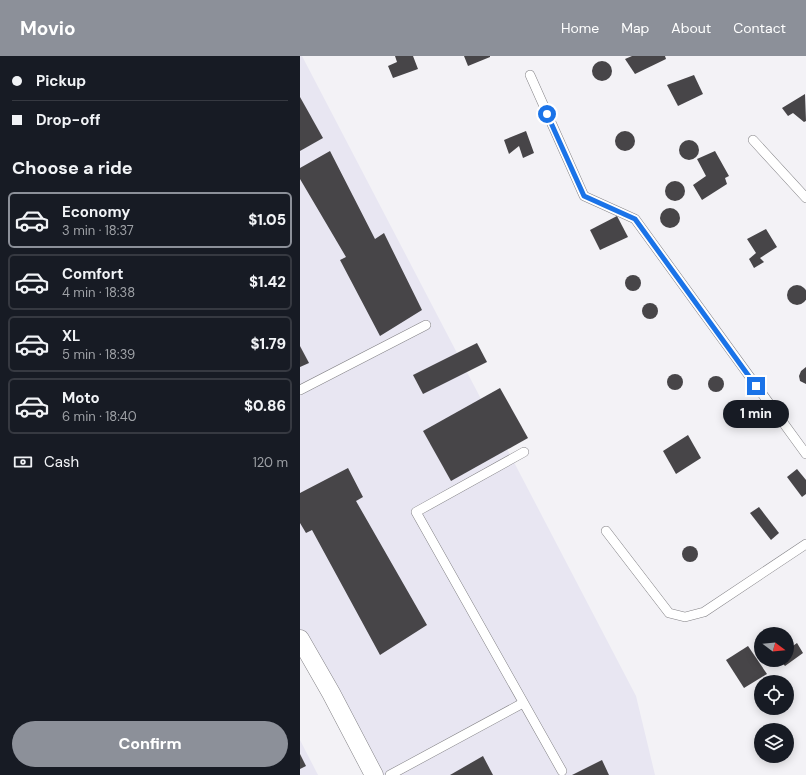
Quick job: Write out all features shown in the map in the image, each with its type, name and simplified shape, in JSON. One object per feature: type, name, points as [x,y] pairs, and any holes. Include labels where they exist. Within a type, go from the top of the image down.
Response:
[{"type":"street","points":[[300,639],[331,693],[374,775]]},
{"type":"lane","points":[[530,75],[584,196],[635,219],[806,454]]},
{"type":"lane","points":[[753,140],[806,198]]},
{"type":"lane","points":[[300,390],[426,325]]},
{"type":"lane","points":[[524,452],[416,512],[562,771]]},
{"type":"lane","points":[[606,531],[669,613],[685,618],[704,612],[806,544]]},
{"type":"lane","points":[[390,775],[524,703]]},
{"type":"shaded area","points":[[300,56],[302,56],[636,696],[655,775],[380,775],[300,631]]},
{"type":"shaded area","points":[[300,740],[318,775],[300,775]]},
{"type":"building","points":[[395,56],[413,56],[418,69],[393,78],[388,66],[397,62]]},
{"type":"building","points":[[464,56],[490,56],[490,57],[468,66]]},
{"type":"building","points":[[632,56],[665,56],[666,59],[635,74],[625,59]]},
{"type":"building","points":[[602,61],[609,64],[612,71],[609,78],[602,81],[595,78],[592,71],[595,64]]},
{"type":"building","points":[[694,75],[703,94],[678,106],[667,85]]},
{"type":"building","points":[[805,94],[806,121],[804,122],[793,113],[788,116],[782,108]]},
{"type":"building","points":[[300,97],[323,138],[300,151]]},
{"type":"building","points":[[526,131],[534,153],[523,158],[519,146],[509,154],[504,140]]},
{"type":"building","points":[[625,131],[632,134],[635,141],[632,148],[625,151],[618,148],[615,141],[618,134]]},
{"type":"building","points":[[689,140],[696,143],[699,150],[696,157],[689,160],[682,157],[679,150],[682,143]]},
{"type":"building","points":[[330,151],[375,239],[384,233],[422,310],[380,336],[340,260],[346,257],[300,179],[300,168]]},
{"type":"building","points":[[715,151],[729,176],[725,178],[727,184],[702,200],[693,185],[706,176],[697,159]]},
{"type":"building","points":[[675,181],[682,184],[685,191],[682,198],[675,201],[668,198],[665,191],[668,184]]},
{"type":"building","points":[[670,208],[677,211],[680,218],[677,225],[670,228],[663,225],[660,218],[663,211]]},
{"type":"building","points":[[617,216],[628,237],[600,250],[590,230]]},
{"type":"building","points":[[766,229],[777,247],[760,258],[764,262],[754,268],[749,259],[756,253],[747,239]]},
{"type":"building","points":[[630,275],[636,275],[641,280],[639,289],[636,291],[630,291],[625,286],[625,280]]},
{"type":"building","points":[[797,285],[804,288],[807,295],[804,302],[797,305],[790,302],[787,295],[790,288]]},
{"type":"building","points":[[647,303],[653,303],[658,308],[656,317],[653,319],[647,319],[642,314],[642,308]]},
{"type":"building","points":[[477,343],[487,362],[423,394],[413,375]]},
{"type":"building","points":[[300,346],[309,363],[300,367]]},
{"type":"building","points":[[806,367],[806,384],[800,381],[799,376],[801,371]]},
{"type":"building","points":[[672,374],[678,374],[683,379],[681,388],[678,390],[672,390],[667,385],[667,379]]},
{"type":"building","points":[[713,376],[719,376],[724,381],[722,390],[719,392],[713,392],[708,387],[708,381]]},
{"type":"building","points":[[500,388],[528,438],[451,481],[423,431]]},
{"type":"building","points":[[688,435],[701,458],[676,474],[663,451]]},
{"type":"building","points":[[348,468],[363,497],[356,501],[427,625],[380,655],[312,530],[306,533],[300,523],[300,493]]},
{"type":"building","points":[[797,469],[806,480],[806,494],[802,497],[787,477]]},
{"type":"building","points":[[759,507],[779,533],[771,540],[750,513]]},
{"type":"building","points":[[687,546],[693,546],[698,551],[696,560],[693,562],[687,562],[682,557],[682,551]]},
{"type":"building","points":[[797,643],[803,653],[794,660],[794,645]]},
{"type":"building","points":[[748,646],[754,655],[754,667],[762,667],[767,674],[754,675],[754,682],[744,688],[726,660]]},
{"type":"building","points":[[300,754],[306,766],[300,769]]},
{"type":"building","points":[[483,756],[493,775],[450,775]]},
{"type":"building","points":[[602,760],[609,775],[572,775]]},
{"type":"route","points":[[547,114],[584,196],[635,219],[756,386]]}]
